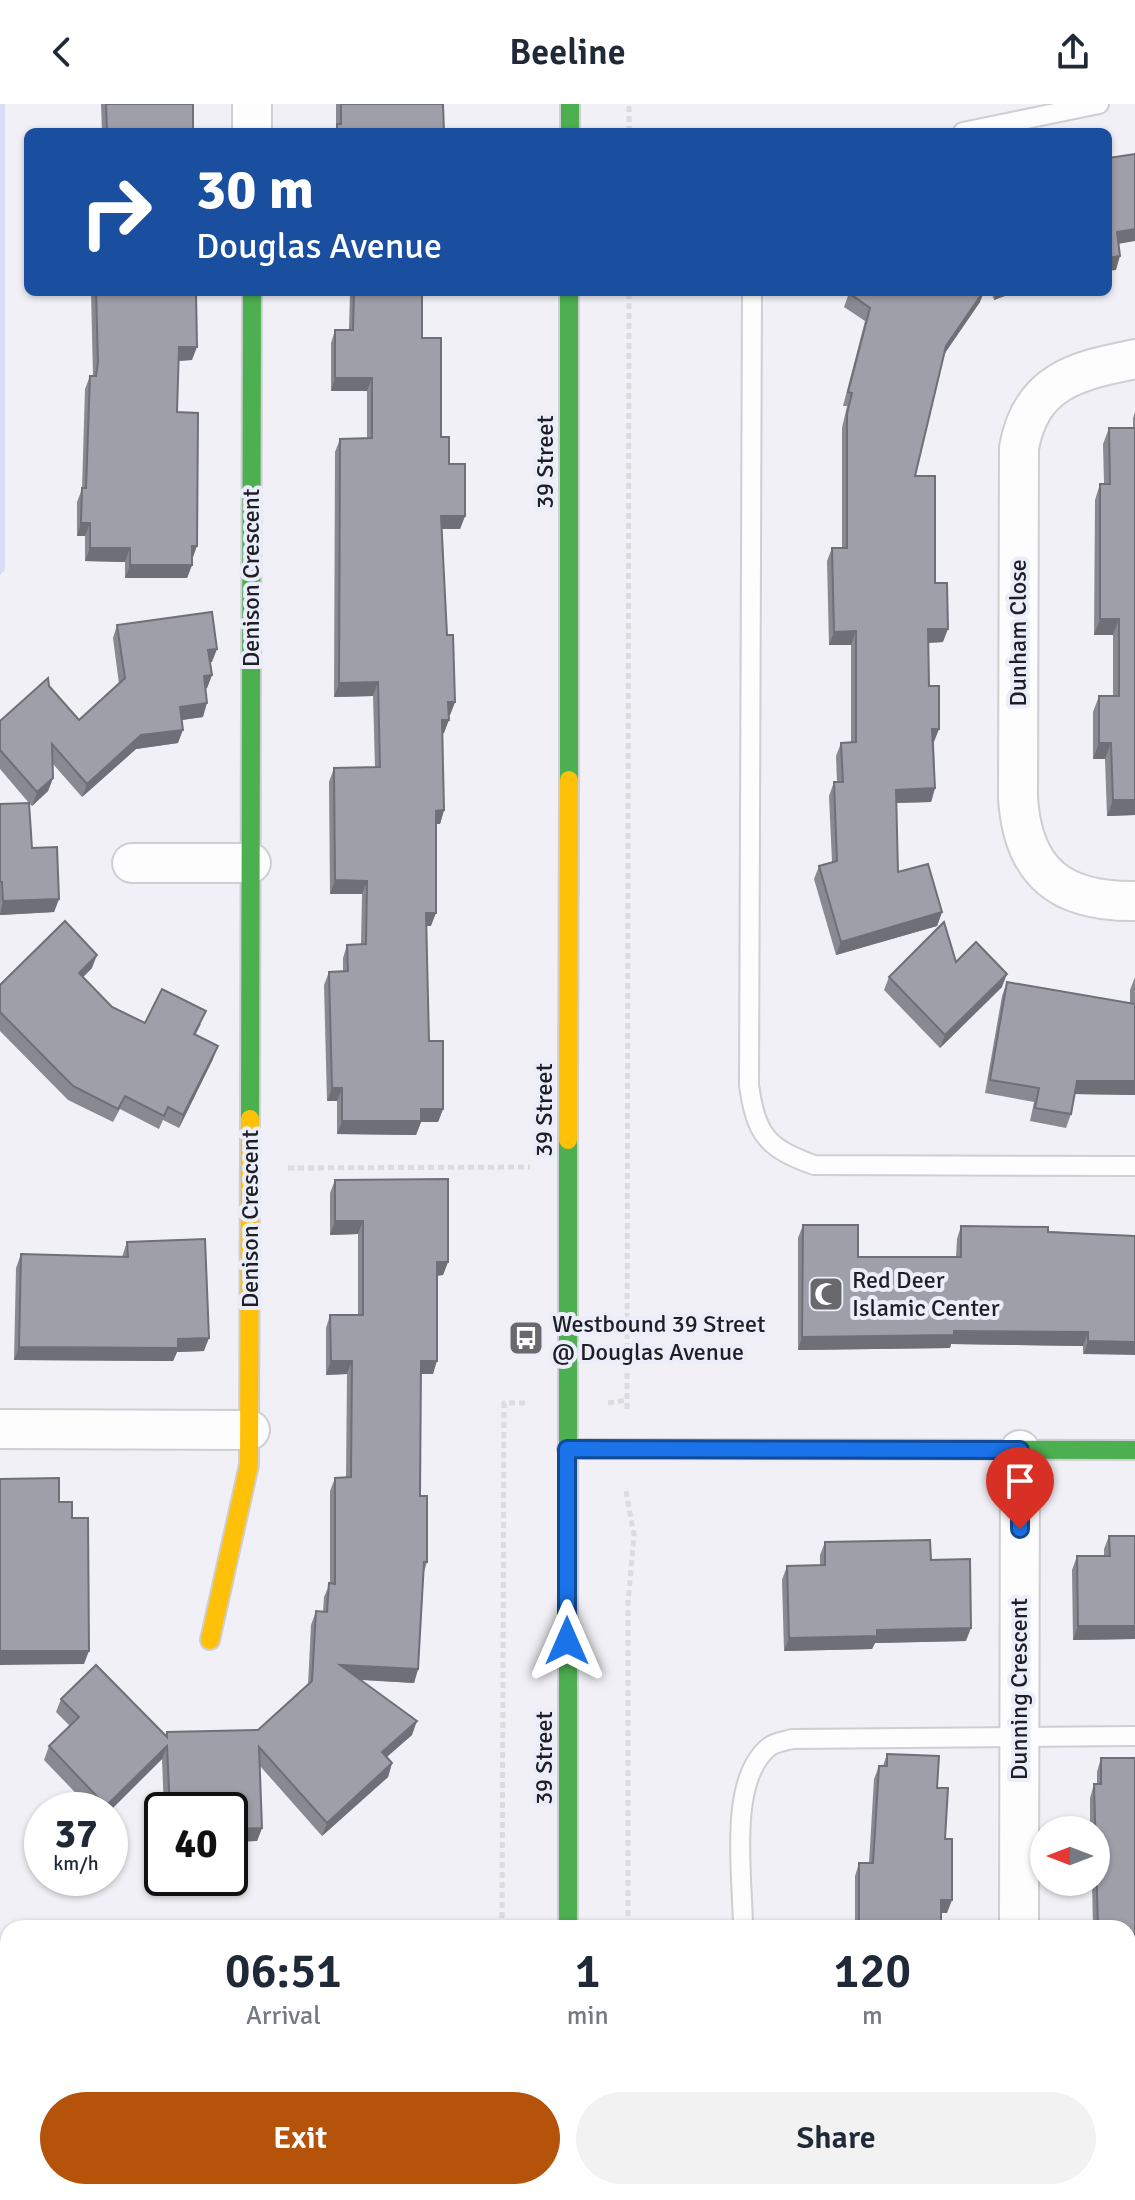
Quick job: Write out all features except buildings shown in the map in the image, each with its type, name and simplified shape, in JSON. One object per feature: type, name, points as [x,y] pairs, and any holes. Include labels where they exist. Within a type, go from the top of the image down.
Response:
[{"type":"street","points":[[252,104],[252,128]]},
{"type":"street","points":[[570,104],[570,128]]},
{"type":"street","name":"Denison Crescent","points":[[210,1640],[249,1465],[252,296]]},
{"type":"street","name":"39 Street","points":[[568,1920],[569,296]]},
{"type":"street","name":"Dunham Close","points":[[1135,359],[1095,367],[1063,379],[1039,399],[1022,427],[1019,448],[1018,782],[1024,839],[1049,879],[1086,898],[1135,901]]},
{"type":"street","points":[[132,863],[251,863]]},
{"type":"street","points":[[0,1429],[250,1430]]},
{"type":"street","points":[[567,1449],[1135,1450]]},
{"type":"street","name":"Dunning Crescent","points":[[1019,1920],[1020,1450]]},
{"type":"lane","points":[[982,128],[1099,104]]},
{"type":"lane","points":[[752,296],[749,1085],[753,1113],[765,1139],[783,1154],[814,1165],[1135,1166]]},
{"type":"lane","points":[[743,1920],[742,1802],[746,1779],[770,1746],[792,1739],[1135,1736]]},
{"type":"path","points":[[629,104],[629,128]]},
{"type":"path","points":[[626,1413],[629,296]]},
{"type":"path","points":[[250,1169],[531,1167]]},
{"type":"path","points":[[615,1400],[628,1400]]},
{"type":"path","points":[[502,1920],[504,1403],[529,1403]]},
{"type":"path","points":[[626,1494],[634,1535],[628,1603],[628,1920]]},
{"type":"shaded area","points":[[0,104],[5,104],[5,570],[0,575]]},
{"type":"traffic: fast","points":[[570,104],[570,128]]},
{"type":"traffic: fast","points":[[250,1119],[252,296]]},
{"type":"traffic: fast","points":[[569,296],[569,780]]},
{"type":"traffic: fast","points":[[568,1140],[568,1920]]},
{"type":"traffic: fast","points":[[567,1449],[1135,1450]]},
{"type":"traffic: slow","points":[[568,1140],[569,780]]},
{"type":"traffic: slow","points":[[210,1640],[249,1465],[250,1119]]},
{"type":"place","name":"Red Deer Islamic Center","points":[[826,1294]]},
{"type":"place","name":"Westbound 39 Street @ Douglas Avenue","points":[[526,1338]]},
{"type":"route","points":[[567,1641],[567,1449],[1020,1450],[1020,1529]]}]
